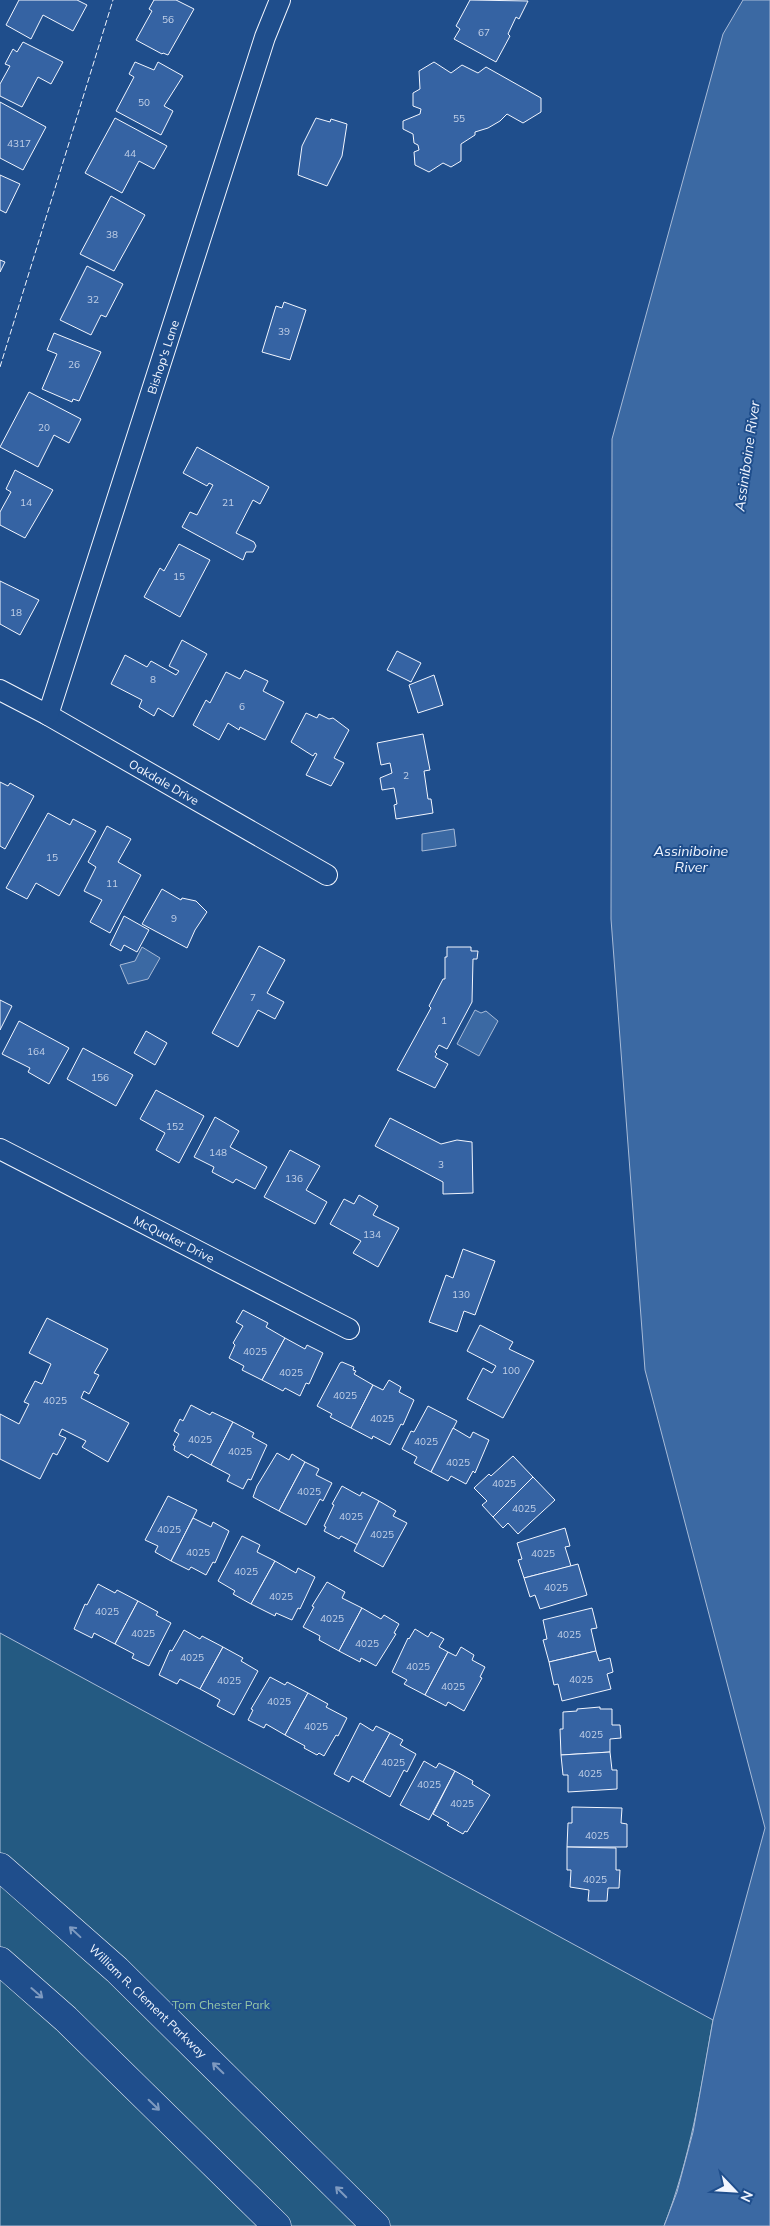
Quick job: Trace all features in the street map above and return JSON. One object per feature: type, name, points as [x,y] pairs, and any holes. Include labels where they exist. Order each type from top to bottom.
[{"type":"main road","name":"William R. Clement Parkway","points":[[0,1866],[117,1970],[376,2226]]},
{"type":"main road","points":[[0,1961],[66,2019],[277,2226]]},
{"type":"street","name":"Bishop's Lane","points":[[48,715],[262,46],[280,0]]},
{"type":"street","name":"Oakdale Drive","points":[[0,690],[48,715],[327,876]]},
{"type":"street","name":"McQuaker Drive","points":[[0,1149],[349,1329]]},
{"type":"green space","name":"Tom Chester Park","points":[[0,1633],[713,2020],[688,2150],[664,2226],[0,2226]]},
{"type":"water","name":"Assiniboine River","points":[[743,0],[770,0],[770,2226],[664,2226],[677,2192],[693,2132],[713,2020],[765,1828],[645,1370],[611,919],[612,439],[723,34]]},
{"type":"water","points":[[454,829],[456,846],[422,851],[422,834]]},
{"type":"water","points":[[142,947],[160,958],[148,979],[128,984],[120,965],[135,961]]},
{"type":"water","points":[[475,1010],[481,1013],[486,1011],[498,1021],[479,1056],[457,1044]]},
{"type":"building","points":[[19,0],[77,0],[87,5],[73,31],[43,15],[31,39],[6,25]]},
{"type":"building","points":[[154,0],[176,0],[194,9],[168,55],[162,54],[136,40],[152,11],[149,9]]},
{"type":"building","points":[[470,0],[528,1],[519,19],[516,17],[508,34],[510,36],[496,62],[454,39],[460,29],[456,26]]},
{"type":"building","points":[[23,42],[63,62],[51,84],[38,77],[22,107],[0,96],[0,84],[10,66],[5,64],[13,49],[17,52]]},
{"type":"building","points":[[135,62],[154,70],[158,62],[183,76],[164,106],[173,111],[161,135],[116,111],[134,77],[129,74]]},
{"type":"building","points":[[434,62],[451,73],[462,65],[478,73],[486,67],[541,98],[541,112],[523,123],[507,114],[488,128],[475,132],[475,135],[461,144],[461,161],[451,167],[443,163],[429,172],[415,165],[414,152],[419,150],[418,145],[414,143],[413,134],[403,129],[403,121],[420,114],[421,109],[413,106],[413,93],[420,89],[419,71]]},
{"type":"building","points":[[0,102],[46,127],[23,170],[0,158]]},
{"type":"building","points":[[115,118],[167,146],[154,169],[139,161],[122,193],[85,173]]},
{"type":"building","points":[[316,118],[330,122],[331,119],[347,124],[342,156],[327,186],[298,175],[302,146]]},
{"type":"building","points":[[0,175],[20,184],[6,213],[0,210]]},
{"type":"building","points":[[111,196],[145,215],[114,271],[80,254]]},
{"type":"building","points":[[0,260],[5,262],[0,272]]},
{"type":"building","points":[[87,266],[123,284],[106,317],[101,315],[91,335],[60,320]]},
{"type":"building","points":[[284,302],[306,310],[290,360],[262,352],[276,306],[282,308]]},
{"type":"building","points":[[54,333],[101,352],[79,401],[73,399],[72,402],[42,389],[57,354],[47,350]]},
{"type":"building","points":[[29,392],[81,419],[69,443],[54,435],[38,467],[0,447]]},
{"type":"building","points":[[197,447],[269,487],[260,504],[253,500],[236,533],[254,542],[256,546],[253,552],[246,552],[243,560],[182,527],[190,512],[197,515],[213,485],[209,483],[207,486],[183,473]]},
{"type":"building","points":[[15,470],[53,490],[25,538],[0,525],[0,512],[11,492],[6,489]]},
{"type":"building","points":[[179,544],[210,560],[180,617],[144,597],[160,568],[164,571]]},
{"type":"building","points":[[0,581],[39,600],[20,635],[0,624]]},
{"type":"building","points":[[182,640],[207,654],[173,717],[158,708],[154,716],[139,707],[142,700],[111,684],[125,655],[147,667],[151,661],[176,675],[179,671],[169,666]]},
{"type":"building","points":[[397,651],[421,663],[411,682],[387,670]]},
{"type":"building","points":[[245,670],[268,681],[263,691],[284,702],[265,740],[240,727],[239,730],[228,723],[219,740],[193,725],[206,700],[210,703],[226,672],[240,679]]},
{"type":"building","points":[[434,675],[443,705],[418,713],[409,685]]},
{"type":"building","points":[[306,713],[317,718],[319,714],[329,719],[333,718],[349,730],[334,758],[344,763],[331,786],[306,775],[317,754],[315,753],[313,756],[291,742]]},
{"type":"building","points":[[423,734],[430,770],[424,771],[428,799],[431,799],[433,813],[396,819],[394,805],[397,804],[394,788],[382,790],[380,778],[392,773],[390,763],[381,765],[377,743]]},
{"type":"building","points":[[0,782],[8,786],[10,783],[34,796],[5,849],[0,846]]},
{"type":"building","points":[[48,813],[70,825],[73,819],[96,831],[59,896],[36,883],[27,899],[6,888]]},
{"type":"building","points":[[107,826],[131,839],[118,862],[141,875],[110,933],[90,922],[102,900],[84,891],[96,867],[88,862]]},
{"type":"building","points":[[162,889],[181,900],[182,898],[196,901],[207,912],[195,930],[187,948],[142,924]]},
{"type":"building","points":[[124,916],[149,930],[137,952],[124,945],[121,951],[110,945]]},
{"type":"building","points":[[259,946],[285,960],[267,993],[284,1002],[275,1019],[258,1010],[238,1047],[212,1033]]},
{"type":"building","points":[[447,947],[471,947],[471,951],[478,951],[477,959],[473,959],[472,1002],[447,1049],[439,1045],[435,1052],[437,1054],[435,1057],[448,1064],[435,1088],[397,1070],[431,1008],[429,1006],[443,979],[445,979]]},
{"type":"building","points":[[0,1000],[12,1006],[0,1030]]},
{"type":"building","points":[[19,1021],[69,1048],[49,1084],[28,1072],[30,1068],[2,1054]]},
{"type":"building","points":[[146,1031],[167,1043],[155,1065],[134,1053]]},
{"type":"building","points":[[83,1048],[133,1075],[116,1106],[67,1079]]},
{"type":"building","points":[[156,1090],[204,1116],[179,1163],[156,1150],[165,1133],[140,1119]]},
{"type":"building","points":[[215,1117],[239,1131],[230,1147],[267,1167],[255,1189],[236,1179],[233,1183],[212,1172],[214,1167],[194,1157]]},
{"type":"building","points":[[390,1118],[441,1144],[457,1140],[472,1142],[473,1193],[443,1194],[443,1182],[375,1146]]},
{"type":"building","points":[[290,1150],[320,1166],[306,1190],[327,1202],[315,1224],[264,1197]]},
{"type":"building","points":[[359,1195],[378,1206],[373,1215],[399,1228],[378,1267],[353,1253],[361,1241],[330,1224],[344,1199],[354,1204]]},
{"type":"building","points":[[463,1249],[495,1261],[475,1315],[464,1311],[457,1332],[429,1322],[446,1275],[453,1278]]},
{"type":"building","points":[[243,1310],[268,1323],[266,1327],[285,1338],[262,1380],[242,1370],[244,1366],[229,1358],[235,1345],[233,1343],[243,1326],[236,1322]]},
{"type":"building","points":[[47,1318],[108,1349],[94,1373],[99,1375],[89,1394],[84,1391],[81,1398],[129,1423],[108,1462],[82,1447],[86,1441],[62,1429],[59,1435],[66,1438],[57,1455],[53,1453],[40,1479],[0,1459],[0,1414],[19,1424],[29,1404],[24,1402],[35,1381],[42,1384],[51,1364],[29,1353]]},
{"type":"building","points":[[480,1325],[513,1342],[509,1349],[534,1361],[503,1418],[467,1399],[483,1368],[492,1373],[496,1366],[467,1351]]},
{"type":"building","points":[[285,1338],[305,1349],[307,1345],[323,1353],[309,1384],[306,1383],[300,1396],[285,1388],[283,1391],[262,1380]]},
{"type":"building","points":[[342,1362],[354,1367],[353,1370],[356,1371],[354,1374],[373,1385],[351,1428],[330,1417],[332,1414],[317,1406]]},
{"type":"building","points":[[389,1380],[401,1387],[399,1392],[414,1400],[403,1425],[401,1424],[390,1445],[373,1436],[372,1439],[351,1428],[373,1385],[383,1390]]},
{"type":"building","points":[[191,1405],[210,1415],[212,1412],[233,1422],[211,1465],[191,1454],[188,1458],[174,1450],[175,1446],[173,1445],[179,1434],[174,1431],[180,1419],[183,1421]]},
{"type":"building","points":[[428,1406],[457,1421],[431,1472],[414,1463],[417,1457],[402,1449],[411,1431],[414,1432]]},
{"type":"building","points":[[233,1422],[254,1433],[252,1437],[267,1445],[251,1480],[248,1479],[243,1489],[227,1481],[230,1475],[211,1465]]},
{"type":"building","points":[[453,1428],[470,1438],[473,1432],[489,1440],[475,1473],[473,1471],[466,1484],[451,1476],[448,1481],[431,1472]]},
{"type":"building","points":[[277,1453],[289,1460],[292,1454],[305,1462],[279,1511],[253,1497],[257,1486]]},
{"type":"building","points":[[513,1456],[533,1477],[493,1517],[482,1505],[487,1501],[474,1488],[489,1474],[491,1476]]},
{"type":"building","points":[[305,1462],[319,1469],[316,1475],[332,1483],[323,1501],[320,1499],[306,1525],[279,1511]]},
{"type":"building","points":[[533,1477],[555,1500],[518,1534],[508,1523],[503,1528],[493,1517]]},
{"type":"building","points":[[342,1486],[360,1496],[362,1492],[379,1501],[358,1545],[341,1536],[339,1539],[324,1531],[326,1527],[324,1526],[334,1505],[332,1504]]},
{"type":"building","points":[[168,1496],[197,1510],[171,1561],[155,1552],[158,1546],[145,1540]]},
{"type":"building","points":[[379,1501],[396,1511],[393,1516],[407,1523],[383,1567],[354,1551]]},
{"type":"building","points":[[193,1518],[211,1527],[213,1522],[229,1531],[215,1563],[213,1562],[206,1575],[191,1567],[189,1570],[171,1561]]},
{"type":"building","points":[[565,1528],[570,1546],[565,1547],[571,1566],[524,1578],[518,1560],[522,1559],[517,1543]]},
{"type":"building","points":[[242,1536],[260,1545],[257,1552],[275,1561],[251,1604],[233,1594],[235,1591],[218,1581]]},
{"type":"building","points":[[275,1561],[296,1573],[298,1568],[315,1577],[300,1609],[298,1608],[292,1620],[276,1613],[275,1616],[251,1604]]},
{"type":"building","points":[[578,1564],[587,1595],[540,1609],[535,1595],[530,1597],[524,1578]]},
{"type":"building","points":[[327,1582],[345,1592],[342,1598],[362,1608],[339,1651],[319,1640],[320,1636],[303,1627],[314,1607],[312,1606]]},
{"type":"building","points":[[98,1584],[115,1593],[117,1590],[138,1601],[115,1644],[94,1633],[92,1638],[74,1629],[85,1604],[87,1605]]},
{"type":"building","points":[[138,1601],[158,1612],[156,1615],[171,1623],[149,1666],[132,1658],[134,1654],[115,1644]]},
{"type":"building","points":[[362,1608],[381,1619],[384,1615],[399,1624],[394,1633],[396,1634],[376,1666],[361,1658],[360,1662],[339,1651]]},
{"type":"building","points":[[592,1608],[597,1628],[591,1629],[596,1651],[549,1662],[543,1640],[547,1639],[543,1620]]},
{"type":"building","points":[[415,1629],[428,1637],[431,1632],[444,1639],[439,1647],[448,1652],[425,1695],[404,1684],[407,1680],[392,1672],[408,1638]]},
{"type":"building","points":[[184,1630],[200,1639],[202,1636],[223,1647],[200,1689],[180,1679],[177,1684],[159,1675],[170,1650],[172,1651]]},
{"type":"building","points":[[223,1647],[243,1658],[241,1661],[258,1671],[234,1715],[217,1706],[220,1700],[200,1689]]},
{"type":"building","points":[[461,1647],[474,1655],[472,1660],[485,1667],[480,1677],[482,1678],[464,1711],[448,1702],[446,1706],[425,1695],[448,1652],[456,1656]]},
{"type":"building","points":[[596,1651],[599,1661],[610,1658],[613,1672],[607,1674],[611,1689],[562,1701],[558,1684],[554,1685],[549,1662]]},
{"type":"building","points":[[270,1677],[285,1685],[287,1682],[308,1693],[285,1735],[266,1724],[264,1728],[248,1720],[253,1710],[251,1709]]},
{"type":"building","points":[[308,1693],[328,1704],[326,1707],[347,1718],[338,1736],[336,1735],[324,1756],[319,1753],[317,1755],[304,1748],[305,1746],[285,1735]]},
{"type":"building","points":[[600,1707],[600,1709],[612,1709],[612,1725],[620,1725],[621,1738],[610,1739],[610,1752],[561,1755],[560,1729],[563,1729],[563,1712]]},
{"type":"building","points":[[360,1723],[373,1731],[376,1726],[390,1733],[363,1782],[352,1776],[349,1782],[334,1774]]},
{"type":"building","points":[[390,1733],[403,1740],[400,1745],[416,1754],[407,1772],[404,1770],[390,1797],[363,1782]]},
{"type":"building","points":[[610,1752],[612,1770],[617,1770],[617,1789],[568,1792],[568,1775],[563,1775],[561,1755]]},
{"type":"building","points":[[424,1761],[436,1768],[439,1763],[455,1771],[429,1820],[400,1805]]},
{"type":"building","points":[[455,1771],[473,1781],[472,1784],[490,1795],[467,1832],[465,1831],[463,1834],[433,1814]]},
{"type":"building","points":[[572,1807],[622,1808],[621,1823],[627,1824],[627,1847],[567,1847],[568,1823],[572,1823]]},
{"type":"building","points":[[567,1847],[616,1848],[616,1870],[620,1870],[619,1888],[608,1888],[607,1901],[588,1901],[589,1890],[570,1887],[571,1870],[567,1870]]},
{"type":"fence","points":[[0,367],[113,0]]}]
